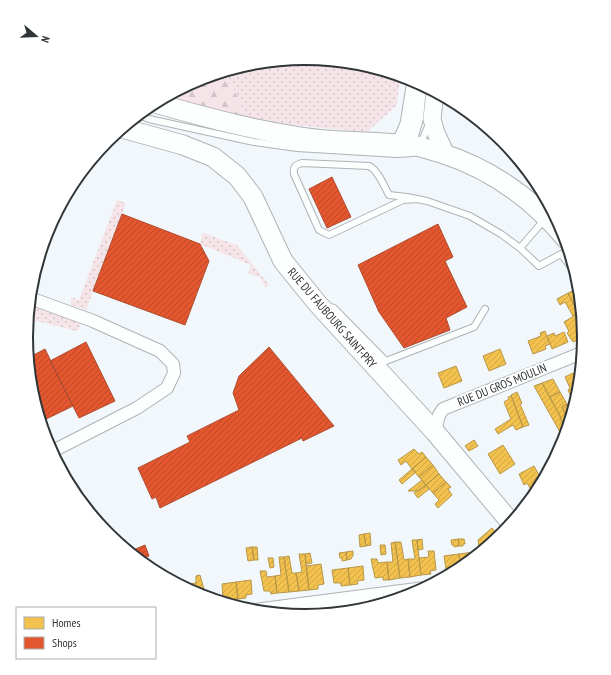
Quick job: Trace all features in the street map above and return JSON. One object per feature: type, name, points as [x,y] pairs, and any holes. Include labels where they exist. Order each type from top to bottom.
[{"type":"main road","points":[[163,105],[206,118],[258,130],[316,139],[410,148],[446,155],[474,166],[512,188],[547,217],[553,224]]},
{"type":"main road","name":"RUE DU FAUBOURG SAINT-PRY","points":[[130,130],[167,140],[213,157],[238,176],[253,197],[283,261],[317,304],[434,432],[508,519]]},
{"type":"main road","points":[[120,139],[133,141],[167,140]]},
{"type":"street","points":[[410,148],[409,124],[415,88]]},
{"type":"street","points":[[434,98],[432,119],[436,133],[446,155]]},
{"type":"street","points":[[35,300],[160,351],[173,364],[174,372],[167,388],[138,408],[57,449]]},
{"type":"street","name":"RUE DU GROS MOULIN","points":[[434,432],[439,415],[443,409],[577,355]]},
{"type":"street","points":[[291,609],[370,602]]},
{"type":"lane","points":[[410,148],[420,119],[422,91]]},
{"type":"lane","points":[[145,117],[254,142],[326,150],[410,148]]},
{"type":"lane","points":[[410,148],[432,119]]},
{"type":"lane","points":[[418,199],[403,200],[329,235],[319,230],[294,174],[294,169],[296,165],[302,163],[372,167],[389,195],[418,199],[439,204],[470,216],[501,234],[520,248],[539,266],[561,254],[568,263]]},
{"type":"lane","points":[[520,248],[547,217]]},
{"type":"lane","points":[[317,304],[334,308],[386,361],[474,327],[485,309]]},
{"type":"green space","points":[[306,65],[341,67],[359,70],[399,82],[397,105],[367,132],[284,124],[247,117],[227,76],[270,67]]},
{"type":"green space","points":[[227,76],[247,117],[213,110],[179,100],[178,97],[185,93]]},
{"type":"green space","points":[[117,200],[126,203],[86,310],[71,305],[71,297],[79,300]]},
{"type":"green space","points":[[203,233],[237,245],[269,285],[265,288],[261,278],[248,273],[251,265],[200,244]]},
{"type":"green space","points":[[35,306],[79,323],[80,326],[76,331],[37,321],[34,322]]},
{"type":"building: Homes","points":[[574,290],[576,310],[568,293]]},
{"type":"building: Homes","points":[[568,293],[576,310],[577,314],[573,316],[565,302],[560,305],[557,299]]},
{"type":"building: Homes","points":[[577,314],[578,330],[576,331],[578,340],[573,342],[567,333],[569,331],[564,322]]},
{"type":"building: Homes","points":[[545,331],[550,344],[545,346],[546,349],[533,354],[528,341],[541,336],[540,333]]},
{"type":"building: Homes","points":[[564,332],[568,342],[552,349],[547,336],[554,333],[555,336]]},
{"type":"building: Homes","points":[[500,349],[506,364],[489,371],[483,356]]},
{"type":"building: Homes","points":[[456,366],[462,381],[444,388],[438,373]]},
{"type":"building: Homes","points":[[573,373],[575,377],[571,398],[568,390],[570,388],[565,377]]},
{"type":"building: Homes","points":[[553,379],[560,392],[550,397],[542,383]]},
{"type":"building: Homes","points":[[542,383],[561,418],[564,426],[561,433],[534,386]]},
{"type":"building: Homes","points":[[517,392],[522,403],[520,404],[529,425],[523,427],[511,395]]},
{"type":"building: Homes","points":[[560,392],[567,404],[562,407],[567,416],[564,426],[561,418],[550,397]]},
{"type":"building: Homes","points":[[511,396],[523,427],[516,430],[513,425],[498,434],[495,429],[511,419],[504,402]]},
{"type":"building: Homes","points":[[567,404],[569,408],[567,416],[562,407]]},
{"type":"building: Homes","points":[[474,440],[478,446],[469,451],[465,446]]},
{"type":"building: Homes","points":[[503,445],[515,464],[500,474],[488,454]]},
{"type":"building: Homes","points":[[414,449],[419,454],[422,452],[426,457],[412,469],[406,461],[401,465],[398,460]]},
{"type":"building: Homes","points":[[426,457],[433,465],[419,477],[412,469]]},
{"type":"building: Homes","points":[[433,465],[439,474],[426,485],[419,477]]},
{"type":"building: Homes","points":[[534,466],[540,476],[534,486],[530,488],[527,483],[524,485],[519,474]]},
{"type":"building: Homes","points":[[412,469],[416,472],[402,484],[399,480]]},
{"type":"building: Homes","points":[[439,474],[446,482],[433,493],[426,485]]},
{"type":"building: Homes","points":[[422,480],[426,485],[418,491],[408,491]]},
{"type":"building: Homes","points":[[446,482],[451,487],[448,489],[452,495],[438,508],[435,504],[439,500],[433,493]]},
{"type":"building: Homes","points":[[426,485],[429,489],[418,498],[414,493]]},
{"type":"building: Homes","points":[[492,528],[496,532],[479,547],[478,540]]},
{"type":"building: Homes","points":[[370,533],[371,545],[366,546],[364,534]]},
{"type":"building: Homes","points":[[364,534],[366,546],[360,547],[359,535]]},
{"type":"building: Homes","points":[[422,539],[423,549],[418,550],[417,540]]},
{"type":"building: Homes","points":[[458,539],[459,546],[454,547],[451,540]]},
{"type":"building: Homes","points":[[458,539],[464,539],[465,544],[463,544],[463,546],[459,546]]},
{"type":"building: Homes","points":[[412,540],[417,540],[421,575],[410,577],[408,559],[415,559]]},
{"type":"building: Homes","points":[[395,542],[401,542],[404,560],[408,559],[410,577],[400,578]]},
{"type":"building: Homes","points":[[395,542],[400,578],[389,580],[387,562],[393,562],[391,543]]},
{"type":"building: Homes","points":[[380,545],[385,545],[386,554],[381,555]]},
{"type":"building: Homes","points":[[252,547],[254,560],[248,561],[246,548]]},
{"type":"building: Homes","points":[[252,547],[257,547],[258,560],[254,560]]},
{"type":"building: Homes","points":[[353,551],[353,556],[351,559],[347,560],[346,552]]},
{"type":"building: Homes","points":[[428,551],[434,551],[436,570],[430,571],[431,574],[421,575],[419,558],[429,557]]},
{"type":"building: Homes","points":[[346,552],[347,560],[342,561],[339,553]]},
{"type":"building: Homes","points":[[473,552],[460,562],[459,554]]},
{"type":"building: Homes","points":[[310,553],[312,563],[306,564],[305,554]]},
{"type":"building: Homes","points":[[299,554],[305,554],[309,590],[299,591],[296,573],[302,572]]},
{"type":"building: Homes","points":[[459,554],[460,562],[449,569],[446,569],[444,556]]},
{"type":"building: Homes","points":[[289,556],[292,573],[296,573],[299,591],[289,592],[284,557]]},
{"type":"building: Homes","points":[[279,557],[284,557],[289,592],[277,593],[275,576],[281,575]]},
{"type":"building: Homes","points":[[268,558],[273,558],[274,567],[270,568]]},
{"type":"building: Homes","points":[[371,559],[377,559],[378,563],[387,562],[389,580],[383,580],[383,577],[375,578]]},
{"type":"building: Homes","points":[[321,564],[324,584],[318,585],[318,589],[309,590],[306,566]]},
{"type":"building: Homes","points":[[363,566],[364,580],[357,581],[358,584],[350,585],[348,568]]},
{"type":"building: Homes","points":[[348,568],[350,585],[341,586],[341,583],[334,583],[332,570]]},
{"type":"building: Homes","points":[[260,571],[266,571],[267,577],[275,576],[277,593],[271,594],[270,591],[264,591]]},
{"type":"building: Homes","points":[[200,575],[204,590],[189,584],[196,583],[196,576]]},
{"type":"building: Homes","points":[[251,580],[252,594],[246,595],[246,598],[238,599],[236,582]]},
{"type":"building: Homes","points":[[236,582],[238,599],[231,600],[229,597],[223,597],[222,584]]},
{"type":"building: Shops","points":[[332,177],[351,217],[327,228],[309,189]]},
{"type":"building: Shops","points":[[122,214],[200,244],[209,261],[185,325],[93,291]]},
{"type":"building: Shops","points":[[438,224],[453,257],[445,261],[467,307],[446,318],[450,330],[404,348],[379,312],[358,265]]},
{"type":"building: Shops","points":[[86,342],[115,401],[79,418],[50,361]]},
{"type":"building: Shops","points":[[269,347],[334,426],[303,441],[302,438],[160,508],[156,497],[152,499],[138,468],[190,442],[187,436],[239,410],[233,393],[239,376]]},
{"type":"building: Shops","points":[[45,349],[73,406],[45,419],[38,391],[34,355]]},
{"type":"building: Shops","points":[[145,545],[149,556],[145,558],[135,549]]}]
